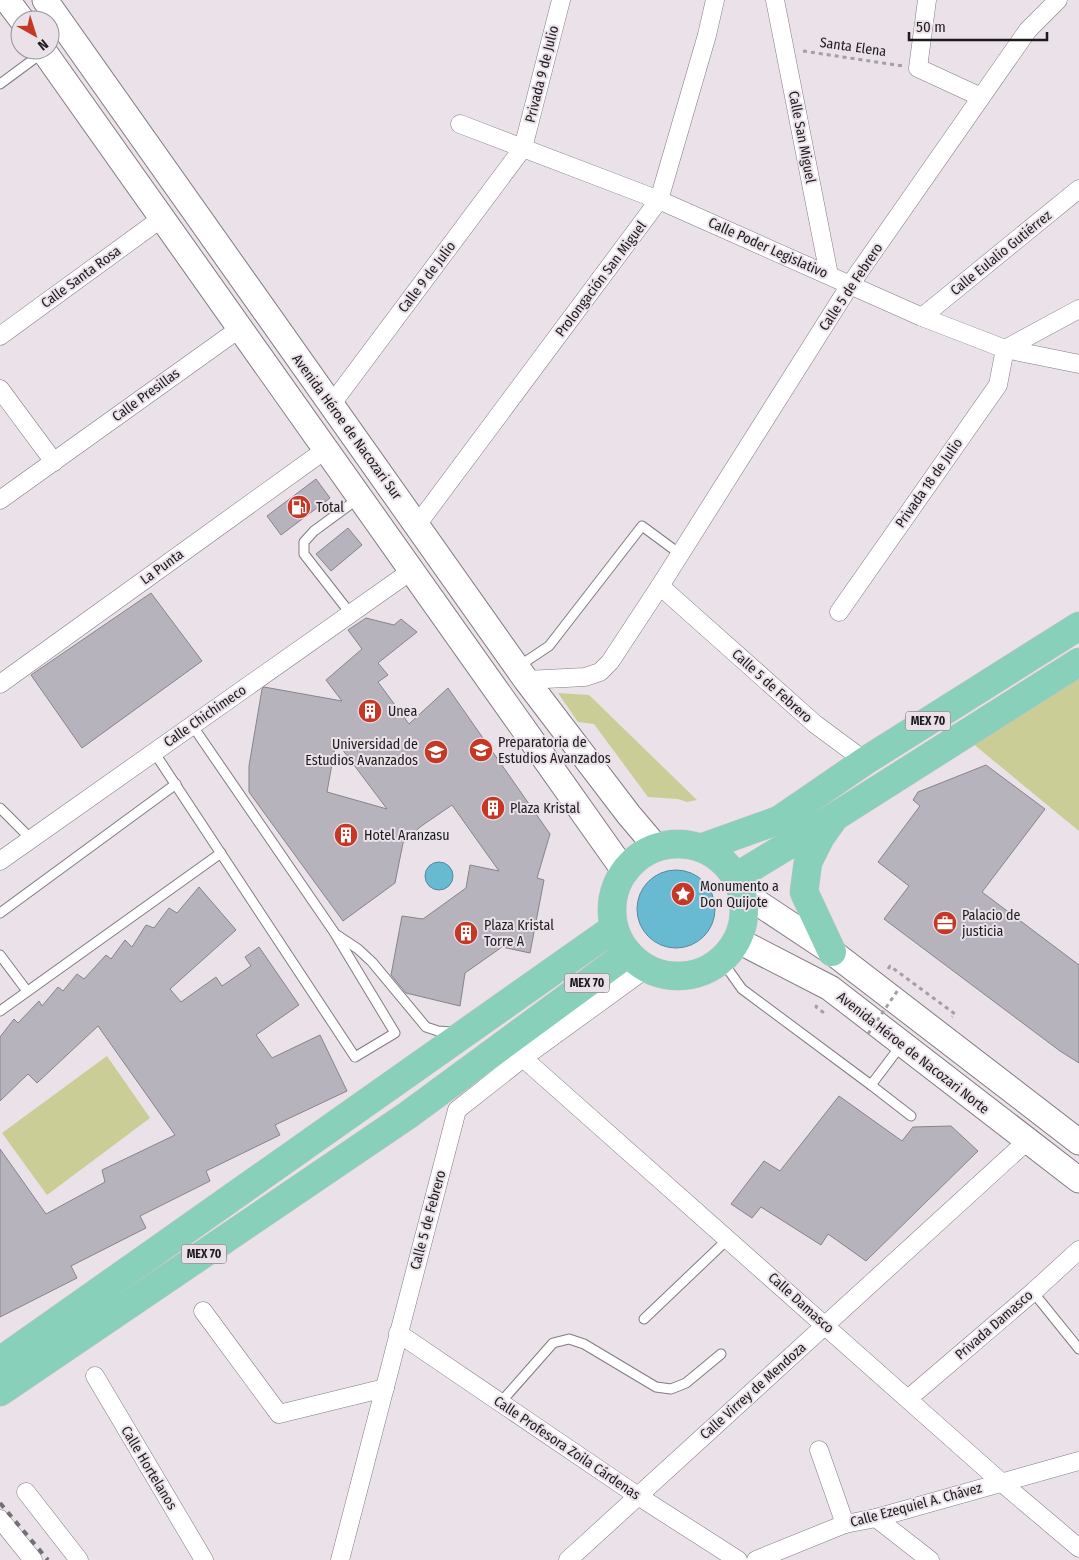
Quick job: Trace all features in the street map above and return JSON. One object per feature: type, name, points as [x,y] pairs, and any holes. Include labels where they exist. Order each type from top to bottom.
[{"type":"main road","name":"Avenida Héroe de Nacozari Sur","points":[[45,0],[521,673],[629,815],[658,848]]},
{"type":"main road","points":[[50,60],[625,872]]},
{"type":"main road","name":"MEX 70","points":[[701,848],[779,820],[865,761],[1079,626]]},
{"type":"main road","name":"MEX 70","points":[[0,1392],[638,960],[624,949],[614,928],[612,915],[614,895],[625,872],[637,858],[658,848],[678,844],[701,848],[719,858],[739,885],[836,816],[1079,662]]},
{"type":"main road","points":[[832,952],[804,892],[808,862],[820,838],[836,816]]},
{"type":"main road","points":[[638,960],[670,976],[699,973],[729,950],[745,914],[739,885]]},
{"type":"main road","points":[[739,885],[832,952],[1079,1142]]},
{"type":"main road","name":"MEX 70","points":[[0,1362],[614,928]]},
{"type":"main road","name":"Avenida Héroe de Nacozari Norte","points":[[729,950],[830,988],[1079,1180]]},
{"type":"street","name":"Privada 9 de Julio","points":[[523,148],[561,0]]},
{"type":"street","name":"Prolongación San Miguel","points":[[417,525],[659,200],[715,0]]},
{"type":"street","name":"Calle San Miguel","points":[[775,0],[829,275]]},
{"type":"street","points":[[927,0],[918,68],[981,97]]},
{"type":"street","name":"Calle 5 de Febrero","points":[[521,673],[585,677],[600,672],[610,662],[850,285],[1028,30],[1058,0]]},
{"type":"street","name":"Calle Poder Legislativo","points":[[460,124],[659,200],[922,317],[1005,349],[1079,364]]},
{"type":"street","name":"Calle 9 de Julio","points":[[331,406],[523,148]]},
{"type":"street","name":"Calle Eulalio Gutiérrez","points":[[922,317],[1079,189]]},
{"type":"street","name":"Calle Santa Rosa","points":[[0,336],[162,218]]},
{"type":"street","points":[[1005,349],[1079,309]]},
{"type":"street","name":"Calle Presillas","points":[[0,500],[239,329]]},
{"type":"street","name":"Privada 18 de Julio","points":[[839,612],[998,384],[1005,349]]},
{"type":"street","points":[[0,390],[54,462]]},
{"type":"street","name":"La Punta","points":[[0,684],[325,450]]},
{"type":"street","name":"Calle Chichimeco","points":[[0,861],[411,570]]},
{"type":"street","name":"Calle 5 de Febrero","points":[[660,586],[815,724],[865,761]]},
{"type":"street","name":"Calle 5 de Febrero","points":[[340,1560],[457,1110],[524,1058],[638,960]]},
{"type":"street","name":"Calle Damasco","points":[[524,1058],[729,1238],[1001,1482],[1079,1548]]},
{"type":"street","name":"Calle Virrey de Mendoza","points":[[568,1560],[1027,1141]]},
{"type":"street","name":"Privada Damasco","points":[[909,1398],[1079,1250]]},
{"type":"street","points":[[203,1311],[279,1414],[385,1388]]},
{"type":"street","name":"Calle Profesora Zoila Cárdenas","points":[[398,1333],[638,1496],[738,1560]]},
{"type":"street","name":"Calle Hortelanos","points":[[95,1376],[204,1560]]},
{"type":"street","points":[[819,1450],[845,1524]]},
{"type":"street","name":"Calle Ezequiel A. Chávez","points":[[756,1560],[845,1524],[876,1518],[1079,1461]]},
{"type":"street","points":[[26,1492],[79,1560]]},
{"type":"street","points":[[876,1518],[930,1560]]},
{"type":"street","points":[[0,1519],[33,1560]]},
{"type":"lane","points":[[0,84],[32,60]]},
{"type":"lane","points":[[350,613],[304,554],[304,542],[314,531],[359,498]]},
{"type":"lane","points":[[521,673],[549,646],[642,526],[680,554]]},
{"type":"lane","points":[[154,752],[355,1058],[395,1034],[334,932],[192,725]]},
{"type":"lane","points":[[0,913],[176,784]]},
{"type":"lane","points":[[0,808],[31,839]]},
{"type":"lane","points":[[0,1010],[221,854]]},
{"type":"lane","points":[[334,932],[358,949],[372,962],[426,1027],[438,1031],[466,1033]]},
{"type":"lane","points":[[729,950],[742,989],[911,1116]]},
{"type":"lane","points":[[0,955],[27,991]]},
{"type":"lane","points":[[871,1085],[902,1044]]},
{"type":"lane","points":[[644,1319],[729,1238]]},
{"type":"lane","points":[[1033,1292],[1079,1349]]},
{"type":"lane","points":[[501,1402],[553,1343],[569,1339],[584,1344],[656,1387],[671,1389],[686,1383],[721,1354]]},
{"type":"path","name":"Santa Elena","points":[[785,48],[918,68]]},
{"type":"path","points":[[868,1034],[900,987]]},
{"type":"green space","points":[[1079,677],[1079,831],[972,743]]},
{"type":"green space","points":[[558,693],[589,695],[697,800],[687,802],[678,799],[648,797],[594,724],[578,722]]},
{"type":"green space","points":[[107,1056],[150,1118],[47,1195],[2,1133]]},
{"type":"water","points":[[439,862],[449,866],[453,876],[449,886],[439,890],[429,886],[425,876],[429,866]]},
{"type":"water","points":[[676,870],[691,873],[703,882],[712,894],[715,909],[712,924],[703,936],[691,945],[676,948],[661,945],[649,936],[640,924],[637,909],[640,894],[649,882],[661,873]]},
{"type":"building","name":"Total","points":[[316,479],[330,498],[281,535],[267,516]]},
{"type":"building","name":"Total","points":[[348,528],[362,545],[331,571],[316,554]]},
{"type":"building","points":[[151,593],[202,661],[82,748],[31,675]]},
{"type":"building","points":[[366,618],[394,625],[401,619],[417,632],[378,663],[388,675],[378,682],[409,724],[448,688],[550,834],[537,878],[544,880],[530,953],[502,947],[465,973],[460,1006],[406,993],[391,975],[402,916],[423,919],[466,888],[470,865],[499,871],[452,805],[420,827],[403,843],[395,883],[343,921],[249,792],[249,766],[262,689],[264,687],[342,701],[326,680],[362,649],[348,630]],"holes":[[[336,741],[387,809],[327,792]]]},
{"type":"building","points":[[986,765],[1045,809],[982,892],[1079,965],[1079,1063],[1060,1051],[884,919],[909,886],[878,862],[920,806],[913,800],[918,792]]},
{"type":"building","points":[[199,887],[236,930],[170,989],[181,1002],[216,977],[222,986],[251,966],[245,957],[259,947],[299,1005],[256,1035],[272,1058],[320,1035],[347,1091],[275,1125],[280,1135],[206,1171],[210,1181],[140,1216],[146,1228],[71,1266],[77,1278],[0,1317],[0,1149],[46,1214],[105,1182],[102,1170],[175,1135],[98,1026],[37,1083],[28,1074],[0,1101],[0,1037],[14,1019],[18,1023],[39,1001],[42,1006],[58,987],[63,991],[77,974],[84,979],[106,955],[111,959],[125,940],[132,947],[146,925],[154,928],[169,908],[177,913]]},
{"type":"building","points":[[839,1096],[902,1141],[913,1127],[951,1126],[978,1151],[866,1261],[828,1234],[821,1245],[761,1207],[752,1218],[731,1204],[764,1161],[780,1171]]},
{"type":"railway","points":[[0,1503],[48,1560]]},
{"type":"place","name":"Total","points":[[299,507]]},
{"type":"place","name":"Unea","points":[[370,711]]},
{"type":"place","name":"Preparatoria de Estudios Avanzados","points":[[481,750]]},
{"type":"place","name":"Universidad de Estudios Avanzados","points":[[436,752]]},
{"type":"place","name":"Plaza Kristal","points":[[493,808]]},
{"type":"place","name":"Hotel Aranzasu","points":[[346,835]]},
{"type":"place","name":"Monumento a Don Quijote","points":[[683,894]]},
{"type":"place","name":"Palacio de justicia","points":[[945,923]]},
{"type":"place","name":"Plaza Kristal Torre A","points":[[466,933]]}]
